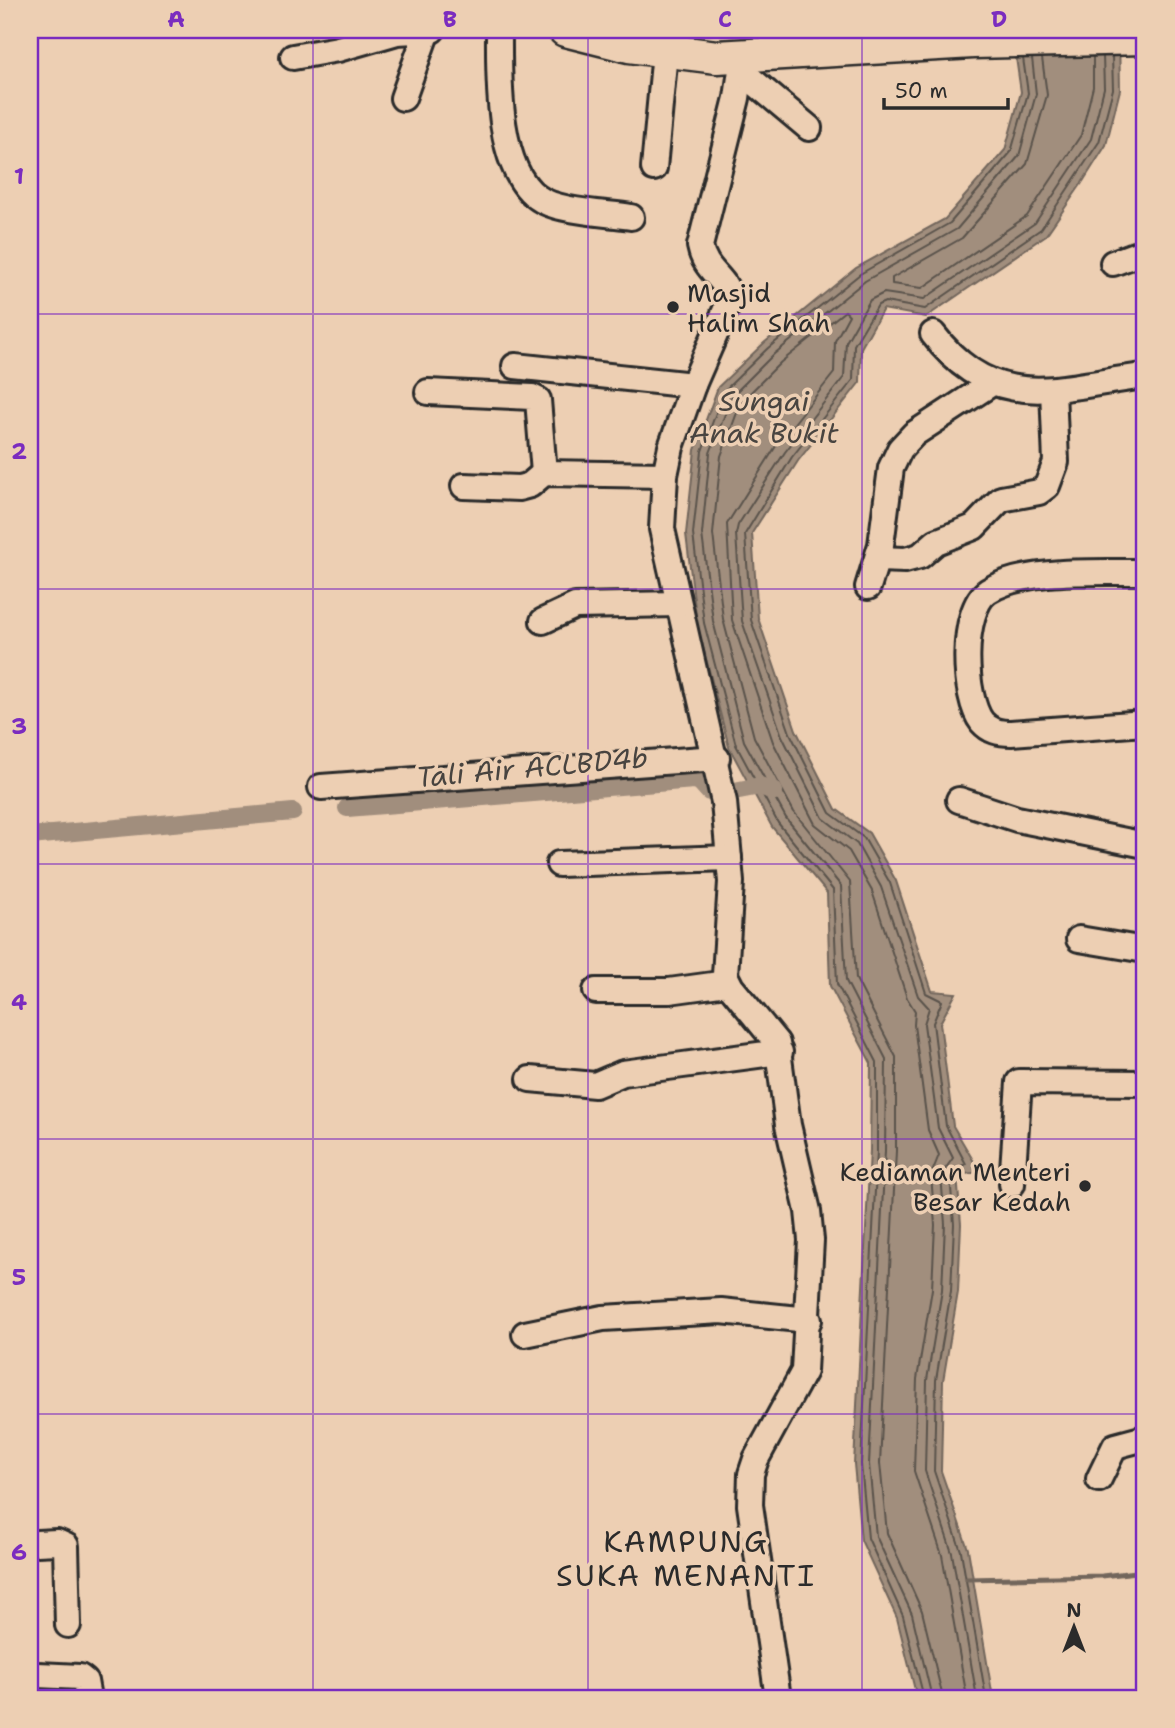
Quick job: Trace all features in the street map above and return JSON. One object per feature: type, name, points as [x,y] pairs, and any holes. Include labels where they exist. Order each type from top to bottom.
[{"type":"main road","points":[[565,30],[629,38],[665,52],[717,57],[742,64],[973,42],[1145,38]]},
{"type":"street","points":[[293,57],[338,49],[397,32],[430,30],[403,99]]},
{"type":"street","points":[[499,30],[499,90],[515,169],[527,188],[538,199],[563,206],[631,217]]},
{"type":"street","points":[[654,168],[665,52]]},
{"type":"street","points":[[742,64],[809,128]]},
{"type":"street","points":[[742,64],[700,246],[704,263],[726,285],[730,300],[693,385],[665,475],[662,529],[717,758],[731,882],[725,968],[727,983],[777,1043],[788,1125],[810,1224],[809,1320],[804,1371],[765,1437],[751,1474],[750,1505],[778,1698]]},
{"type":"street","points":[[1113,263],[1145,251]]},
{"type":"street","points":[[933,334],[944,349],[992,383],[1016,390],[1053,390],[1145,376]]},
{"type":"street","points":[[515,366],[693,385]]},
{"type":"street","points":[[868,587],[878,559],[891,468],[901,449],[914,434],[992,383]]},
{"type":"street","points":[[878,559],[914,558],[936,541],[974,527],[1001,499],[1039,492],[1047,486],[1056,462],[1053,390]]},
{"type":"street","points":[[428,392],[532,397],[538,400],[544,473]]},
{"type":"street","points":[[464,486],[519,488],[530,485],[544,473],[665,475]]},
{"type":"street","points":[[1145,572],[1053,575],[1000,585],[978,600],[968,629],[970,676],[976,712],[988,728],[997,733],[1145,723]]},
{"type":"street","points":[[543,621],[575,606],[678,604]]},
{"type":"street","points":[[321,787],[717,758]]},
{"type":"street","points":[[959,800],[1028,822],[1145,845]]},
{"type":"street","points":[[559,864],[729,858]]},
{"type":"street","points":[[1079,939],[1145,950]]},
{"type":"street","points":[[596,991],[669,991],[727,983]]},
{"type":"street","points":[[530,1079],[595,1085],[623,1073],[780,1052]]},
{"type":"street","points":[[1012,1184],[1019,1082],[1145,1083]]},
{"type":"street","points":[[525,1334],[603,1318],[721,1311],[809,1320]]},
{"type":"street","points":[[1099,1479],[1115,1446],[1145,1438]]},
{"type":"street","points":[[37,1543],[57,1542],[66,1546],[68,1625]]},
{"type":"street","points":[[38,1675],[80,1677],[85,1681],[88,1698]]},
{"type":"water","name":"Sungai Anak Bukit","points":[[1012,30],[1119,30],[1120,90],[1106,145],[1046,235],[926,317],[883,309],[861,348],[860,382],[798,461],[752,533],[758,618],[796,730],[836,809],[869,833],[896,881],[932,991],[956,993],[940,1023],[953,1126],[980,1172],[957,1175],[961,1224],[958,1292],[943,1381],[941,1471],[968,1549],[993,1698],[917,1698],[897,1618],[861,1540],[854,1464],[870,1150],[871,1063],[830,986],[827,893],[772,827],[729,747],[697,624],[686,534],[695,450],[718,387],[764,343],[856,268],[945,219],[1005,150],[1021,92]]},
{"type":"waterway","name":"Tali Air ACLBD4b","points":[[347,808],[694,780],[700,782],[709,792],[716,792]]},
{"type":"waterway","name":"Tali Air ACLBD4b","points":[[734,791],[760,786],[774,791]]},
{"type":"waterway","name":"Tali Air ACLBD4b","points":[[30,836],[293,812]]},
{"type":"waterway","points":[[967,1579],[1102,1576],[1145,1571]]},
{"type":"place","name":"Masjid Halim Shah","points":[[673,307]]},
{"type":"place","name":"Kediaman Menteri Besar Kedah","points":[[1085,1186]]},
{"type":"district","name":"KAMPUNG SUKA MENANTI","points":[[686,1558]]}]
